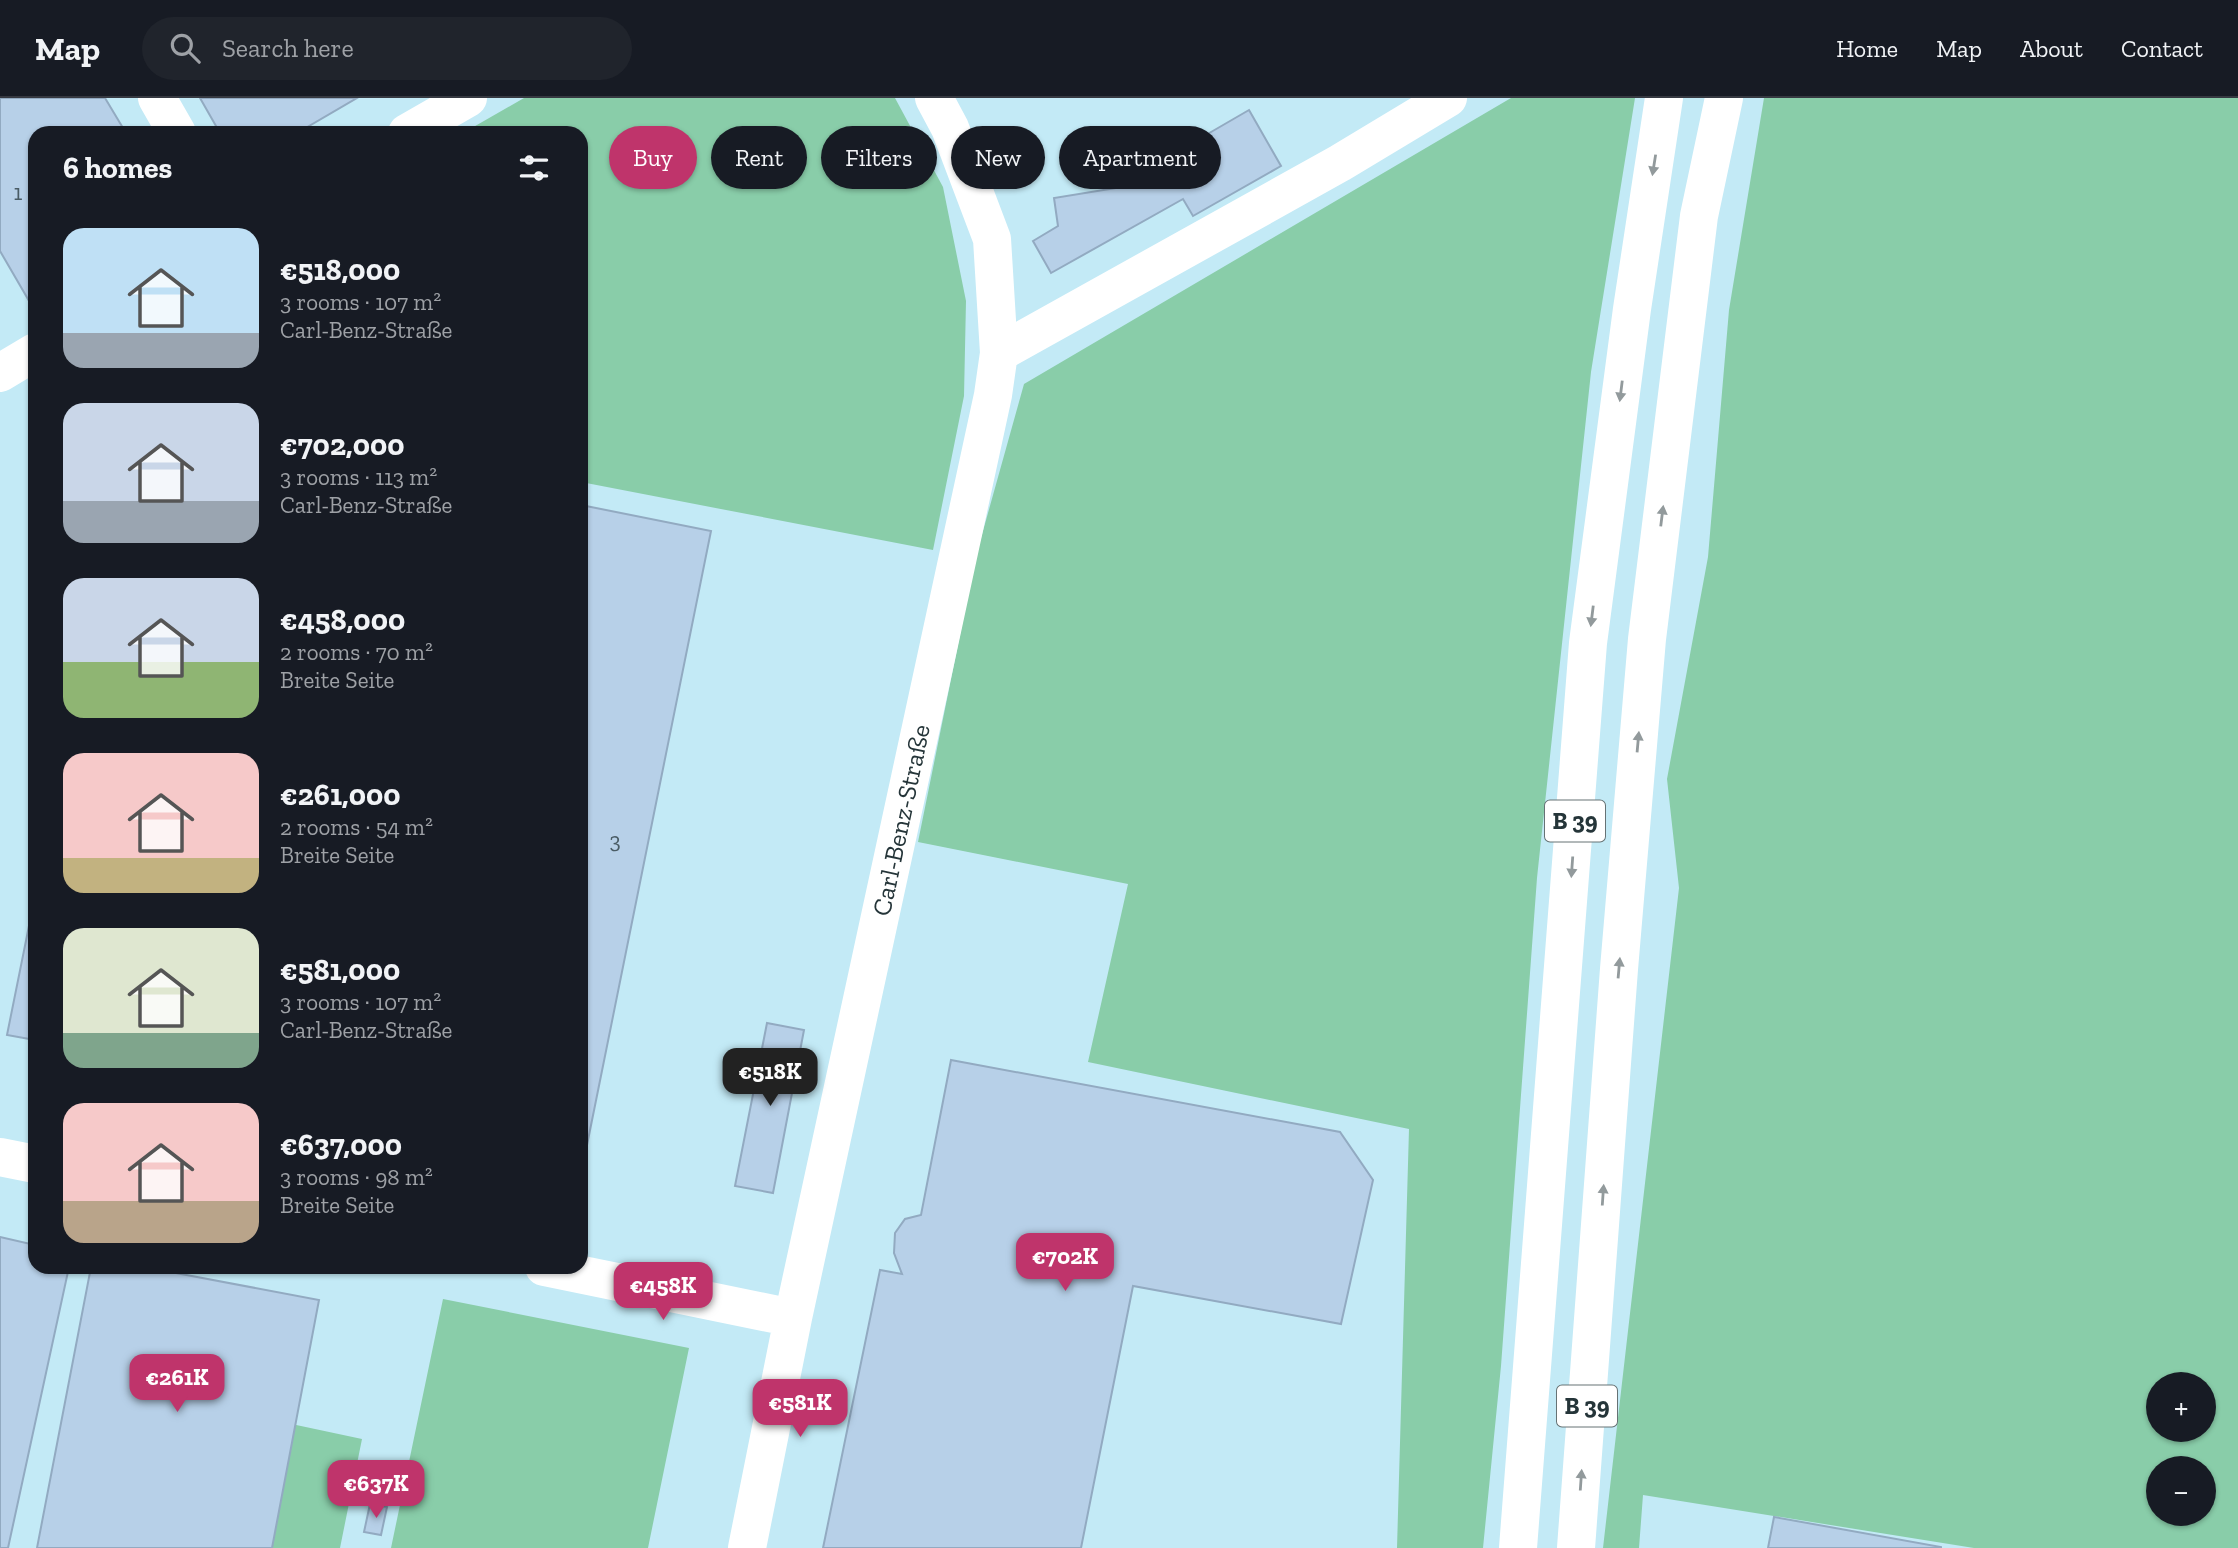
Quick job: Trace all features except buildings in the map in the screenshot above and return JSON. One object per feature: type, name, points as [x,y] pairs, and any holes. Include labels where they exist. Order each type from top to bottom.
[{"type":"main road","points":[[157,98],[173,126]]},
{"type":"main road","points":[[419,126],[468,98]]},
{"type":"main road","name":"Carl-Benz-Straße","points":[[747,1548],[793,1318],[993,394],[999,353],[992,239],[950,128],[933,98]]},
{"type":"main road","points":[[999,353],[1340,163],[1448,98]]},
{"type":"main road","name":"B 39","points":[[1518,1548],[1588,643],[1632,309],[1664,98]]},
{"type":"main road","name":"B 39","points":[[1576,1548],[1620,955],[1647,639],[1699,216],[1724,98]]},
{"type":"main road","points":[[0,373],[28,356]]},
{"type":"main road","points":[[0,1157],[28,1163]]},
{"type":"main road","points":[[578,1274],[793,1318]]},
{"type":"green space","points":[[524,98],[895,98],[910,126],[821,126],[821,189],[937,189],[937,176],[943,187],[966,301],[964,396],[933,550],[588,483],[588,126],[475,126]]},
{"type":"green space","points":[[1511,98],[1635,98],[1591,372],[1537,878],[1501,1366],[1483,1548],[1397,1548],[1409,1129],[1088,1062],[1128,884],[918,842],[976,556],[1024,384]]},
{"type":"green space","points":[[1764,98],[2238,98],[2238,1548],[1974,1548],[1643,1495],[1639,1548],[1603,1548],[1679,888],[1667,779],[1708,557],[1729,310]]},
{"type":"green space","points":[[443,1299],[689,1348],[648,1548],[391,1548]]},
{"type":"green space","points":[[99,1383],[362,1439],[340,1548],[67,1548]]}]
